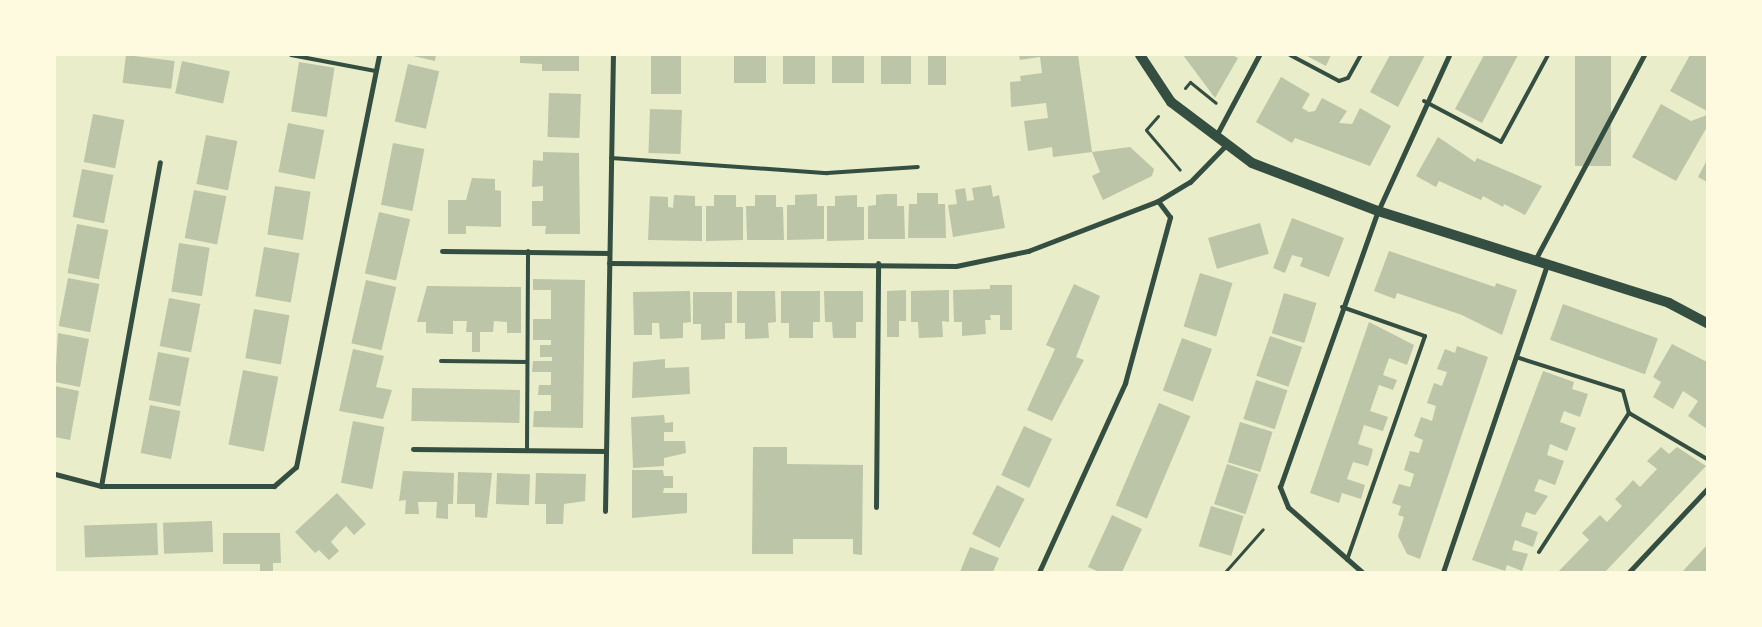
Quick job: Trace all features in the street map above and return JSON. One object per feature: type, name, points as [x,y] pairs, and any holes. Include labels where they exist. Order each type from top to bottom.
[{"type":"main road","points":[[1140,55],[1171,102],[1214,138],[1252,163],[1378,211],[1669,303],[1707,323]]},
{"type":"street","points":[[55,474],[101,486],[274,486],[296,467],[378,55]]},
{"type":"street","points":[[605,511],[612,55]]},
{"type":"street","points":[[1214,138],[1260,55]]},
{"type":"street","points":[[1362,572],[1346,561],[1288,507],[1280,487],[1342,307],[1378,211],[1424,101],[1449,55]]},
{"type":"street","points":[[1535,260],[1644,55]]},
{"type":"street","points":[[609,263],[878,263],[956,266],[1028,251],[1158,201],[1190,182],[1226,146]]},
{"type":"street","points":[[101,486],[160,162]]},
{"type":"street","points":[[1039,572],[1125,383],[1170,217],[1158,201]]},
{"type":"street","points":[[442,251],[609,253]]},
{"type":"street","points":[[876,507],[878,263]]},
{"type":"street","points":[[1443,572],[1547,263]]},
{"type":"street","points":[[413,449],[606,451]]},
{"type":"street","points":[[1629,572],[1707,489]]},
{"type":"lane","points":[[291,55],[376,71]]},
{"type":"lane","points":[[1290,55],[1339,80],[1348,78],[1361,55]]},
{"type":"lane","points":[[1424,101],[1501,142],[1548,55]]},
{"type":"lane","points":[[611,158],[826,173],[918,167]]},
{"type":"lane","points":[[527,450],[528,251]]},
{"type":"lane","points":[[1342,307],[1425,336],[1346,561]]},
{"type":"lane","points":[[1516,357],[1623,391],[1630,413],[1707,459]]},
{"type":"lane","points":[[441,360],[527,362]]},
{"type":"lane","points":[[1539,552],[1630,413]]},
{"type":"path","points":[[1225,572],[1263,529]]},
{"type":"building","points":[[126,55],[175,61],[171,89],[123,83]]},
{"type":"building","points":[[409,55],[436,55],[435,61]]},
{"type":"building","points":[[520,55],[579,55],[579,71],[542,71],[542,64],[520,63]]},
{"type":"building","points":[[651,55],[681,55],[681,94],[651,94]]},
{"type":"building","points":[[734,55],[766,55],[766,83],[734,83]]},
{"type":"building","points":[[783,55],[815,55],[815,84],[783,84]]},
{"type":"building","points":[[832,55],[864,55],[864,83],[832,83]]},
{"type":"building","points":[[881,55],[911,55],[911,84],[881,84]]},
{"type":"building","points":[[928,55],[946,55],[946,85],[928,85]]},
{"type":"building","points":[[1019,55],[1078,55],[1092,152],[1053,157],[1052,147],[1028,151],[1024,121],[1048,118],[1046,103],[1011,107],[1010,82],[1021,81],[1020,76],[1042,73],[1040,57],[1020,60]]},
{"type":"building","points":[[1183,55],[1232,55],[1238,58],[1215,98]]},
{"type":"building","points":[[1305,55],[1331,55],[1326,66]]},
{"type":"building","points":[[1390,55],[1425,55],[1398,107],[1370,92]]},
{"type":"building","points":[[1484,55],[1518,55],[1482,123],[1455,109]]},
{"type":"building","points":[[1575,55],[1611,55],[1611,166],[1575,166]]},
{"type":"building","points":[[1690,55],[1707,55],[1707,111],[1670,91]]},
{"type":"building","points":[[182,61],[230,71],[223,103],[175,93]]},
{"type":"building","points":[[299,62],[335,68],[327,117],[291,111]]},
{"type":"building","points":[[408,64],[439,71],[426,129],[395,121]]},
{"type":"building","points":[[1281,77],[1310,94],[1302,108],[1309,112],[1315,111],[1322,98],[1347,111],[1339,123],[1352,124],[1360,108],[1391,126],[1370,166],[1295,138],[1292,143],[1256,122]]},
{"type":"building","points":[[549,93],[581,94],[579,138],[547,137]]},
{"type":"building","points":[[1661,104],[1691,121],[1707,115],[1707,127],[1676,181],[1632,157]]},
{"type":"building","points":[[650,109],[682,110],[680,154],[648,153]]},
{"type":"building","points":[[93,114],[124,120],[115,168],[84,162]]},
{"type":"building","points":[[288,123],[324,130],[315,179],[278,172]]},
{"type":"building","points":[[206,135],[237,141],[228,190],[196,184]]},
{"type":"building","points":[[1438,137],[1475,162],[1477,158],[1542,186],[1525,215],[1504,204],[1503,207],[1483,196],[1481,200],[1439,181],[1436,187],[1416,176]]},
{"type":"building","points":[[393,143],[424,149],[412,211],[381,205]]},
{"type":"building","points":[[1130,147],[1154,169],[1152,176],[1103,200],[1092,176],[1100,172],[1092,152]]},
{"type":"building","points":[[543,152],[579,153],[580,234],[545,234],[546,226],[532,226],[532,201],[543,201],[543,186],[532,187],[533,160],[543,161]]},
{"type":"building","points":[[1707,160],[1707,182],[1698,177]]},
{"type":"building","points":[[82,169],[113,175],[104,223],[73,217]]},
{"type":"building","points":[[472,178],[495,179],[495,190],[501,191],[501,227],[466,226],[466,234],[448,234],[448,200],[466,200]]},
{"type":"building","points":[[991,185],[993,197],[999,195],[1005,228],[953,237],[948,205],[957,204],[955,190],[965,188],[967,201],[974,200],[972,188]]},
{"type":"building","points":[[275,186],[311,192],[303,240],[267,234]]},
{"type":"building","points":[[194,190],[226,196],[217,244],[185,238]]},
{"type":"building","points":[[917,193],[938,193],[938,204],[945,204],[946,238],[908,238],[909,204],[917,204]]},
{"type":"building","points":[[817,194],[817,206],[824,206],[824,239],[787,240],[787,205],[795,205],[795,195]]},
{"type":"building","points":[[897,194],[897,206],[904,206],[905,239],[868,239],[868,206],[876,205],[876,195]]},
{"type":"building","points":[[674,195],[695,196],[695,206],[702,206],[702,241],[648,240],[650,196],[668,197],[668,207],[673,208]]},
{"type":"building","points":[[714,195],[736,195],[736,207],[743,207],[743,240],[706,241],[706,206],[714,206]]},
{"type":"building","points":[[755,195],[776,195],[776,207],[783,207],[784,240],[747,240],[746,206],[755,206]]},
{"type":"building","points":[[857,195],[857,207],[864,207],[864,240],[827,241],[827,206],[835,206],[835,196]]},
{"type":"building","points":[[379,212],[410,219],[396,281],[365,273]]},
{"type":"building","points":[[1292,218],[1344,238],[1329,277],[1300,266],[1303,258],[1292,255],[1285,273],[1273,268]]},
{"type":"building","points":[[1260,223],[1269,254],[1217,269],[1208,238]]},
{"type":"building","points":[[77,224],[108,230],[99,279],[67,273]]},
{"type":"building","points":[[179,243],[210,248],[202,296],[171,291]]},
{"type":"building","points":[[264,247],[299,253],[291,302],[255,296]]},
{"type":"building","points":[[1389,251],[1495,287],[1496,283],[1517,290],[1502,335],[1462,315],[1397,293],[1395,299],[1374,291]]},
{"type":"building","points":[[1200,273],[1233,283],[1216,336],[1184,327]]},
{"type":"building","points":[[68,278],[99,284],[90,332],[59,326]]},
{"type":"building","points":[[533,279],[585,280],[583,428],[533,427],[534,411],[551,411],[551,395],[538,395],[539,385],[551,385],[551,372],[532,372],[533,361],[552,361],[552,357],[540,357],[540,345],[551,345],[551,340],[533,340],[533,319],[551,319],[551,290],[533,290]]},
{"type":"building","points":[[366,280],[396,287],[382,350],[351,343]]},
{"type":"building","points":[[1074,284],[1100,296],[1076,357],[1084,360],[1052,421],[1027,410],[1055,349],[1046,345]]},
{"type":"building","points":[[990,285],[1012,285],[1012,330],[1000,330],[1000,315],[990,315],[991,320],[985,320],[986,334],[962,336],[962,322],[954,322],[953,290],[990,289]]},
{"type":"building","points":[[427,286],[521,287],[521,333],[507,333],[507,322],[494,321],[493,332],[480,332],[480,352],[472,352],[472,332],[466,332],[467,321],[453,321],[453,334],[426,333],[426,322],[417,322]]},
{"type":"building","points":[[906,290],[906,321],[899,321],[899,337],[887,337],[887,291]]},
{"type":"building","points":[[949,290],[949,322],[942,321],[943,337],[919,338],[918,322],[911,322],[911,291]]},
{"type":"building","points":[[690,291],[691,322],[683,323],[683,338],[660,339],[659,323],[652,323],[652,335],[634,335],[633,292]]},
{"type":"building","points":[[737,291],[775,291],[776,322],[768,323],[769,338],[745,339],[745,323],[737,323]]},
{"type":"building","points":[[781,291],[820,291],[820,322],[813,322],[813,338],[789,338],[789,323],[781,323]]},
{"type":"building","points":[[824,291],[863,291],[863,322],[856,322],[856,338],[833,338],[832,322],[825,322]]},
{"type":"building","points":[[693,292],[732,292],[732,323],[725,323],[725,339],[701,340],[701,324],[693,324]]},
{"type":"building","points":[[1284,293],[1317,303],[1304,343],[1272,333]]},
{"type":"building","points":[[169,298],[200,304],[191,352],[160,346]]},
{"type":"building","points":[[1563,304],[1658,339],[1645,374],[1550,340]]},
{"type":"building","points":[[254,309],[289,315],[281,364],[245,358]]},
{"type":"building","points":[[1369,322],[1414,345],[1407,365],[1389,358],[1383,375],[1397,380],[1393,390],[1379,385],[1370,411],[1388,417],[1383,431],[1364,425],[1358,444],[1373,449],[1371,457],[1368,466],[1353,462],[1347,479],[1365,485],[1361,499],[1342,493],[1339,503],[1310,493]]},
{"type":"building","points":[[58,333],[89,339],[80,387],[55,382]]},
{"type":"building","points":[[1270,336],[1302,347],[1288,387],[1256,376]]},
{"type":"building","points":[[1182,338],[1212,349],[1193,402],[1163,391]]},
{"type":"building","points":[[1672,344],[1707,362],[1707,429],[1688,416],[1698,401],[1683,391],[1673,409],[1653,397],[1661,382],[1653,377]]},
{"type":"building","points":[[1457,346],[1488,357],[1420,559],[1407,554],[1398,536],[1404,517],[1398,515],[1401,506],[1392,503],[1399,484],[1410,487],[1414,474],[1404,470],[1410,451],[1419,453],[1423,440],[1414,436],[1421,417],[1432,421],[1436,406],[1427,403],[1434,383],[1442,386],[1447,372],[1437,369],[1445,349],[1455,353]]},
{"type":"building","points":[[353,349],[384,356],[376,387],[392,390],[383,419],[339,411]]},
{"type":"building","points":[[158,352],[189,358],[180,406],[149,400]]},
{"type":"building","points":[[665,359],[665,368],[689,367],[690,394],[632,398],[633,362]]},
{"type":"building","points":[[243,370],[278,377],[264,451],[228,445]]},
{"type":"building","points":[[1543,371],[1574,382],[1572,389],[1588,394],[1580,417],[1564,411],[1560,422],[1576,428],[1567,451],[1550,444],[1547,455],[1564,461],[1555,485],[1539,479],[1534,491],[1548,496],[1535,515],[1526,512],[1521,526],[1538,532],[1533,547],[1515,540],[1512,550],[1528,554],[1522,571],[1507,565],[1505,571],[1472,560]]},
{"type":"building","points":[[1256,380],[1287,390],[1275,429],[1243,419]]},
{"type":"building","points":[[55,386],[79,391],[70,440],[55,437]]},
{"type":"building","points":[[412,388],[520,390],[519,423],[411,421]]},
{"type":"building","points":[[1159,403],[1190,416],[1147,518],[1116,505]]},
{"type":"building","points":[[150,405],[180,411],[171,459],[141,453]]},
{"type":"building","points":[[664,415],[665,423],[673,422],[673,432],[664,432],[664,441],[685,441],[686,453],[664,458],[664,466],[633,468],[631,417]]},
{"type":"building","points":[[353,421],[384,427],[372,489],[341,483]]},
{"type":"building","points":[[1240,422],[1273,432],[1260,472],[1228,462]]},
{"type":"building","points":[[1024,426],[1052,439],[1029,488],[1001,475]]},
{"type":"building","points":[[753,447],[787,447],[787,464],[863,465],[862,555],[853,554],[853,539],[793,539],[793,554],[752,554]]},
{"type":"building","points":[[1661,447],[1669,454],[1677,447],[1706,466],[1605,572],[1558,572],[1589,540],[1582,533],[1600,515],[1607,522],[1622,506],[1615,499],[1633,480],[1640,487],[1657,469],[1647,461]]},
{"type":"building","points":[[1227,464],[1258,474],[1245,514],[1214,504]]},
{"type":"building","points":[[632,470],[663,470],[664,476],[673,476],[673,488],[664,488],[663,493],[687,493],[687,513],[632,518]]},
{"type":"building","points":[[403,471],[454,473],[453,504],[448,504],[448,519],[436,518],[437,502],[418,502],[419,514],[405,514],[406,500],[399,501]]},
{"type":"building","points":[[458,472],[492,473],[487,518],[475,517],[475,504],[457,504]]},
{"type":"building","points":[[497,473],[530,474],[529,505],[496,504]]},
{"type":"building","points":[[536,473],[586,474],[585,501],[564,504],[563,524],[546,524],[546,504],[535,504]]},
{"type":"building","points":[[997,485],[1025,499],[1000,548],[972,534]]},
{"type":"building","points":[[337,493],[366,524],[354,535],[346,526],[331,542],[339,551],[329,560],[319,550],[315,553],[295,532]]},
{"type":"building","points":[[1211,506],[1244,516],[1231,556],[1199,546]]},
{"type":"building","points":[[1112,515],[1142,529],[1122,572],[1099,572],[1088,567]]},
{"type":"building","points":[[212,521],[213,552],[164,554],[163,523]]},
{"type":"building","points":[[157,523],[158,555],[85,558],[84,526]]},
{"type":"building","points":[[223,533],[280,533],[281,563],[273,563],[273,572],[260,572],[260,564],[223,564]]},
{"type":"building","points":[[1707,545],[1707,572],[1682,572],[1695,558]]},
{"type":"building","points":[[970,547],[999,558],[993,572],[960,572]]}]
